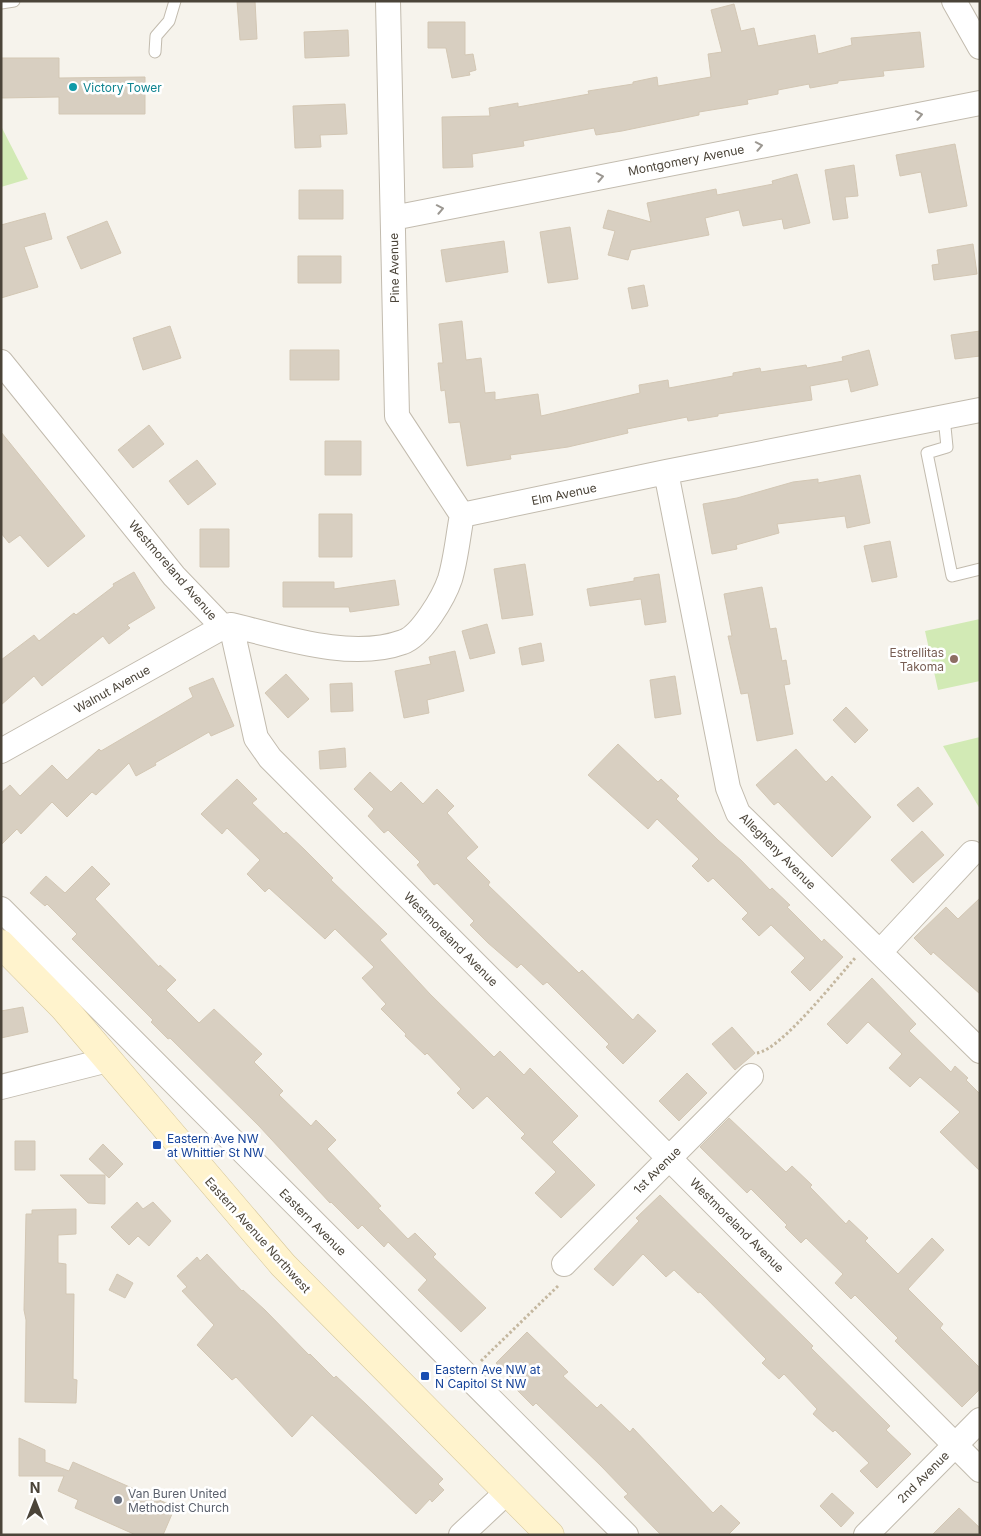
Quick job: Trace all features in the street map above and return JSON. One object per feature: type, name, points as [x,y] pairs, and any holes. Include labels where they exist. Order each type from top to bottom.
[{"type":"street","name":"Pine Avenue","points":[[388,1],[397,416],[462,515]]},
{"type":"street","points":[[954,1],[980,47]]},
{"type":"street","name":"Montgomery Avenue","points":[[393,218],[980,103]]},
{"type":"street","name":"Westmoreland Avenue","points":[[1,362],[174,576],[227,626],[256,738],[270,758],[980,1470]]},
{"type":"street","name":"Elm Avenue","points":[[462,515],[666,472],[980,410]]},
{"type":"street","name":"Allegheny Avenue","points":[[666,472],[728,788],[738,813],[980,1051]]},
{"type":"street","points":[[227,626],[326,647],[373,648],[405,642],[427,622],[449,580],[462,515]]},
{"type":"street","name":"Walnut Avenue","points":[[1,751],[227,626]]},
{"type":"street","points":[[875,947],[972,853]]},
{"type":"street","name":"Eastern Avenue","points":[[1,909],[626,1535]]},
{"type":"street","name":"Eastern Avenue Northwest","points":[[1,944],[64,1008],[283,1265],[550,1535]]},
{"type":"street","points":[[1,1087],[108,1060]]},
{"type":"street","name":"1st Avenue","points":[[564,1264],[751,1076]]},
{"type":"street","name":"2nd Avenue","points":[[866,1535],[980,1420]]},
{"type":"street","points":[[461,1535],[507,1492]]},
{"type":"lane","points":[[1,3],[14,1]]},
{"type":"lane","points":[[155,52],[156,36],[169,22],[175,1]]},
{"type":"lane","points":[[944,417],[947,447],[927,453],[952,576],[980,569]]},
{"type":"path","points":[[757,1053],[766,1052],[789,1032],[875,947]]},
{"type":"path","points":[[466,1375],[572,1272],[564,1264]]},
{"type":"green space","points":[[1,126],[28,179],[1,187]]},
{"type":"green space","points":[[980,619],[980,681],[938,690],[925,631]]},
{"type":"green space","points":[[980,737],[980,809],[943,746]]},
{"type":"building","points":[[237,1],[255,1],[257,39],[240,40]]},
{"type":"building","points":[[734,4],[741,31],[754,28],[758,46],[815,35],[818,54],[852,45],[851,38],[920,32],[924,67],[883,71],[884,76],[838,81],[838,83],[810,88],[809,84],[778,90],[778,94],[747,100],[748,104],[699,112],[699,115],[622,131],[596,135],[594,128],[523,141],[524,146],[472,154],[473,167],[443,168],[442,117],[490,116],[489,108],[518,103],[518,107],[589,94],[588,91],[633,84],[633,82],[657,77],[658,86],[711,77],[708,54],[722,52],[711,10]]},
{"type":"building","points":[[428,22],[465,22],[465,55],[473,54],[476,70],[469,72],[470,75],[452,78],[446,48],[428,48]]},
{"type":"building","points":[[348,30],[349,56],[305,58],[304,32]]},
{"type":"building","name":"Victory Tower","points":[[1,58],[59,58],[59,78],[145,77],[145,114],[59,114],[59,97],[1,98]]},
{"type":"building","points":[[345,104],[347,134],[320,135],[321,147],[295,148],[293,106]]},
{"type":"building","points":[[955,144],[967,206],[929,213],[921,172],[900,176],[896,155]]},
{"type":"building","points":[[854,165],[858,196],[845,197],[848,218],[833,220],[825,170]]},
{"type":"building","points":[[797,174],[810,223],[784,229],[782,219],[743,226],[739,210],[705,218],[709,235],[631,250],[628,260],[608,255],[615,231],[603,228],[608,210],[651,222],[647,203],[716,189],[717,195],[773,184],[772,181]]},
{"type":"building","points":[[299,190],[343,190],[343,219],[299,219]]},
{"type":"building","points":[[45,213],[52,239],[24,247],[38,287],[1,298],[1,225]]},
{"type":"building","points":[[107,221],[121,253],[81,269],[67,237]]},
{"type":"building","points":[[570,227],[578,279],[548,283],[540,232]]},
{"type":"building","points":[[504,241],[508,272],[446,282],[441,250]]},
{"type":"building","points":[[973,244],[977,274],[934,280],[932,265],[939,264],[937,250]]},
{"type":"building","points":[[298,256],[341,256],[341,283],[298,283]]},
{"type":"building","points":[[644,285],[648,306],[632,309],[628,288]]},
{"type":"building","points":[[462,321],[466,360],[481,358],[485,393],[495,392],[495,400],[538,394],[541,416],[640,393],[639,385],[668,380],[669,388],[733,376],[733,373],[760,368],[761,372],[806,365],[807,368],[843,361],[842,357],[869,350],[878,385],[851,392],[848,379],[810,386],[812,400],[718,414],[718,416],[688,421],[687,417],[627,429],[628,433],[568,447],[510,455],[511,459],[467,466],[460,422],[449,423],[445,390],[441,391],[438,363],[443,363],[439,324]]},
{"type":"building","points":[[170,326],[181,358],[143,370],[133,338]]},
{"type":"building","points":[[980,331],[980,356],[955,359],[951,335]]},
{"type":"building","points":[[290,350],[339,350],[339,380],[290,380]]},
{"type":"building","points":[[149,425],[164,444],[133,468],[118,450]]},
{"type":"building","points":[[1,432],[85,536],[48,567],[20,535],[9,543],[1,533]]},
{"type":"building","points":[[325,441],[361,441],[361,475],[325,475]]},
{"type":"building","points":[[197,460],[216,484],[188,505],[169,481]]},
{"type":"building","points":[[860,475],[870,523],[847,528],[845,516],[777,524],[779,533],[736,545],[737,549],[712,554],[703,504],[737,498],[793,482],[818,479],[818,483]]},
{"type":"building","points":[[319,514],[352,514],[352,557],[319,557]]},
{"type":"building","points":[[200,529],[229,529],[229,567],[200,567]]},
{"type":"building","points":[[890,541],[897,577],[872,582],[864,546]]},
{"type":"building","points":[[525,564],[533,615],[502,619],[494,569]]},
{"type":"building","points":[[134,572],[155,608],[127,625],[130,628],[109,644],[103,636],[42,686],[34,676],[1,705],[1,660],[34,635],[39,641],[74,613],[76,615],[114,586],[113,584]]},
{"type":"building","points":[[659,574],[666,622],[645,625],[641,599],[590,606],[587,589],[634,581],[634,578]]},
{"type":"building","points":[[395,580],[399,605],[350,612],[349,607],[283,607],[283,582],[334,582],[334,589]]},
{"type":"building","points":[[762,587],[770,629],[776,628],[782,661],[786,660],[790,684],[784,685],[793,734],[757,741],[748,693],[741,694],[728,636],[732,636],[724,594]]},
{"type":"building","points":[[487,624],[495,653],[470,659],[462,631]]},
{"type":"building","points":[[541,643],[544,661],[522,665],[519,648]]},
{"type":"building","points":[[455,651],[464,691],[427,700],[429,713],[404,718],[395,671],[431,664],[429,657]]},
{"type":"building","points":[[286,674],[309,699],[288,718],[265,693]]},
{"type":"building","points":[[675,676],[681,714],[655,718],[650,680]]},
{"type":"building","points":[[213,678],[234,726],[211,736],[209,732],[136,776],[129,763],[96,795],[92,792],[67,817],[52,802],[21,834],[17,829],[1,845],[1,793],[10,785],[20,796],[52,765],[67,780],[99,749],[101,751],[193,697],[189,688]]},
{"type":"building","points":[[352,683],[353,711],[331,712],[330,684]]},
{"type":"building","points":[[846,707],[868,730],[855,743],[833,720]]},
{"type":"building","points":[[618,744],[658,782],[661,779],[679,796],[676,799],[770,890],[772,888],[790,905],[787,907],[822,942],[824,939],[843,957],[810,991],[791,972],[805,958],[771,925],[759,936],[742,919],[748,913],[713,878],[708,882],[692,866],[699,859],[657,819],[648,829],[588,775]]},
{"type":"building","points":[[345,748],[346,767],[320,769],[319,751]]},
{"type":"building","points":[[796,749],[826,782],[832,776],[871,817],[832,857],[778,802],[774,805],[756,785]]},
{"type":"building","points":[[370,772],[391,792],[401,782],[423,804],[437,789],[454,806],[447,813],[478,847],[466,858],[490,882],[488,885],[579,973],[582,970],[633,1020],[638,1014],[656,1031],[623,1064],[606,1047],[609,1044],[547,982],[543,985],[521,964],[517,968],[488,943],[470,925],[474,921],[437,883],[434,885],[417,865],[420,862],[388,830],[384,833],[368,816],[374,809],[354,789]]},
{"type":"building","points":[[237,779],[257,799],[252,803],[284,834],[286,832],[305,850],[333,878],[331,880],[387,934],[380,940],[430,994],[494,1057],[500,1051],[524,1075],[530,1068],[578,1116],[552,1142],[595,1185],[561,1218],[535,1193],[556,1172],[521,1138],[525,1134],[487,1096],[473,1109],[457,1093],[461,1089],[427,1053],[425,1055],[405,1036],[406,1034],[381,1009],[386,1004],[362,978],[374,967],[335,929],[325,939],[269,888],[265,892],[247,874],[260,860],[227,828],[222,834],[201,814]]},
{"type":"building","points":[[918,787],[933,804],[913,822],[897,805]]},
{"type":"building","points":[[922,831],[944,855],[913,883],[891,860]]},
{"type":"building","points":[[92,866],[110,884],[95,899],[159,967],[160,965],[176,980],[166,990],[199,1023],[214,1009],[262,1054],[254,1062],[283,1091],[279,1095],[311,1126],[316,1120],[336,1140],[327,1149],[381,1206],[378,1208],[408,1239],[415,1233],[436,1254],[433,1257],[486,1308],[461,1332],[418,1290],[427,1280],[388,1242],[384,1247],[362,1225],[358,1229],[330,1203],[259,1126],[170,1038],[168,1039],[151,1022],[153,1020],[72,939],[77,934],[47,904],[45,906],[30,893],[46,876],[65,893]]},
{"type":"building","points":[[980,898],[980,994],[933,952],[931,955],[914,938],[946,907],[958,919]]},
{"type":"building","points":[[872,978],[916,1024],[909,1031],[951,1072],[955,1066],[968,1078],[966,1080],[980,1094],[980,1171],[940,1132],[960,1112],[920,1077],[910,1087],[889,1068],[902,1054],[868,1022],[847,1044],[827,1024]]},
{"type":"building","points":[[23,1007],[28,1032],[1,1038],[1,1011]]},
{"type":"building","points":[[732,1027],[755,1053],[735,1070],[712,1044]]},
{"type":"building","points":[[687,1073],[707,1093],[679,1121],[659,1101]]},
{"type":"building","points":[[729,1118],[786,1172],[792,1166],[812,1185],[810,1187],[846,1224],[849,1220],[868,1238],[865,1241],[898,1274],[932,1238],[944,1250],[908,1289],[943,1324],[940,1328],[980,1368],[980,1389],[962,1407],[895,1341],[898,1338],[855,1295],[851,1299],[835,1283],[843,1274],[806,1238],[801,1243],[785,1227],[787,1225],[751,1189],[747,1193],[700,1147]]},
{"type":"building","points":[[15,1141],[35,1141],[35,1170],[15,1170]]},
{"type":"building","points":[[103,1144],[123,1164],[109,1178],[89,1159]]},
{"type":"building","points":[[60,1175],[105,1175],[105,1204],[88,1203]]},
{"type":"building","points":[[660,1195],[813,1346],[811,1348],[890,1426],[886,1430],[911,1454],[877,1488],[860,1471],[869,1463],[835,1430],[833,1432],[813,1414],[817,1409],[784,1374],[779,1379],[762,1363],[766,1359],[700,1292],[698,1293],[674,1270],[666,1277],[643,1254],[613,1286],[594,1269],[639,1221],[636,1218]]},
{"type":"building","points":[[137,1202],[143,1209],[153,1202],[171,1221],[149,1246],[138,1236],[129,1245],[111,1227]]},
{"type":"building","points":[[76,1209],[76,1234],[58,1235],[58,1263],[66,1264],[66,1294],[74,1294],[73,1379],[77,1380],[76,1403],[25,1402],[26,1214],[32,1214],[32,1210]]},
{"type":"building","points":[[207,1254],[242,1291],[265,1310],[309,1355],[334,1378],[336,1376],[443,1479],[438,1484],[444,1490],[432,1502],[430,1499],[416,1514],[312,1415],[292,1437],[236,1377],[232,1380],[197,1345],[214,1325],[182,1291],[187,1287],[177,1276],[197,1257],[200,1261]]},
{"type":"building","points":[[117,1274],[133,1283],[125,1298],[109,1290]]},
{"type":"building","points":[[527,1332],[568,1372],[563,1376],[597,1408],[601,1404],[630,1432],[633,1428],[713,1513],[721,1505],[740,1523],[728,1535],[661,1535],[624,1497],[628,1494],[536,1403],[533,1406],[514,1387],[517,1384],[496,1363]]},
{"type":"building","name":"Van Buren United Methodist Church","points":[[19,1438],[45,1450],[45,1462],[69,1471],[73,1462],[175,1507],[163,1535],[136,1535],[75,1508],[78,1500],[58,1491],[64,1476],[19,1476]]},
{"type":"building","points":[[832,1493],[854,1513],[841,1527],[820,1506]]},
{"type":"building","points":[[959,1508],[980,1528],[980,1535],[932,1535]]},
{"type":"place","name":"Victory Tower","points":[[73,87]]},
{"type":"place","name":"Estrellitas Takoma","points":[[954,659]]},
{"type":"place","name":"Eastern Ave NW at Whittier St NW","points":[[157,1145]]},
{"type":"place","name":"Eastern Ave NW at N Capitol St NW","points":[[425,1376]]},
{"type":"place","name":"Van Buren United Methodist Church","points":[[118,1500]]}]
